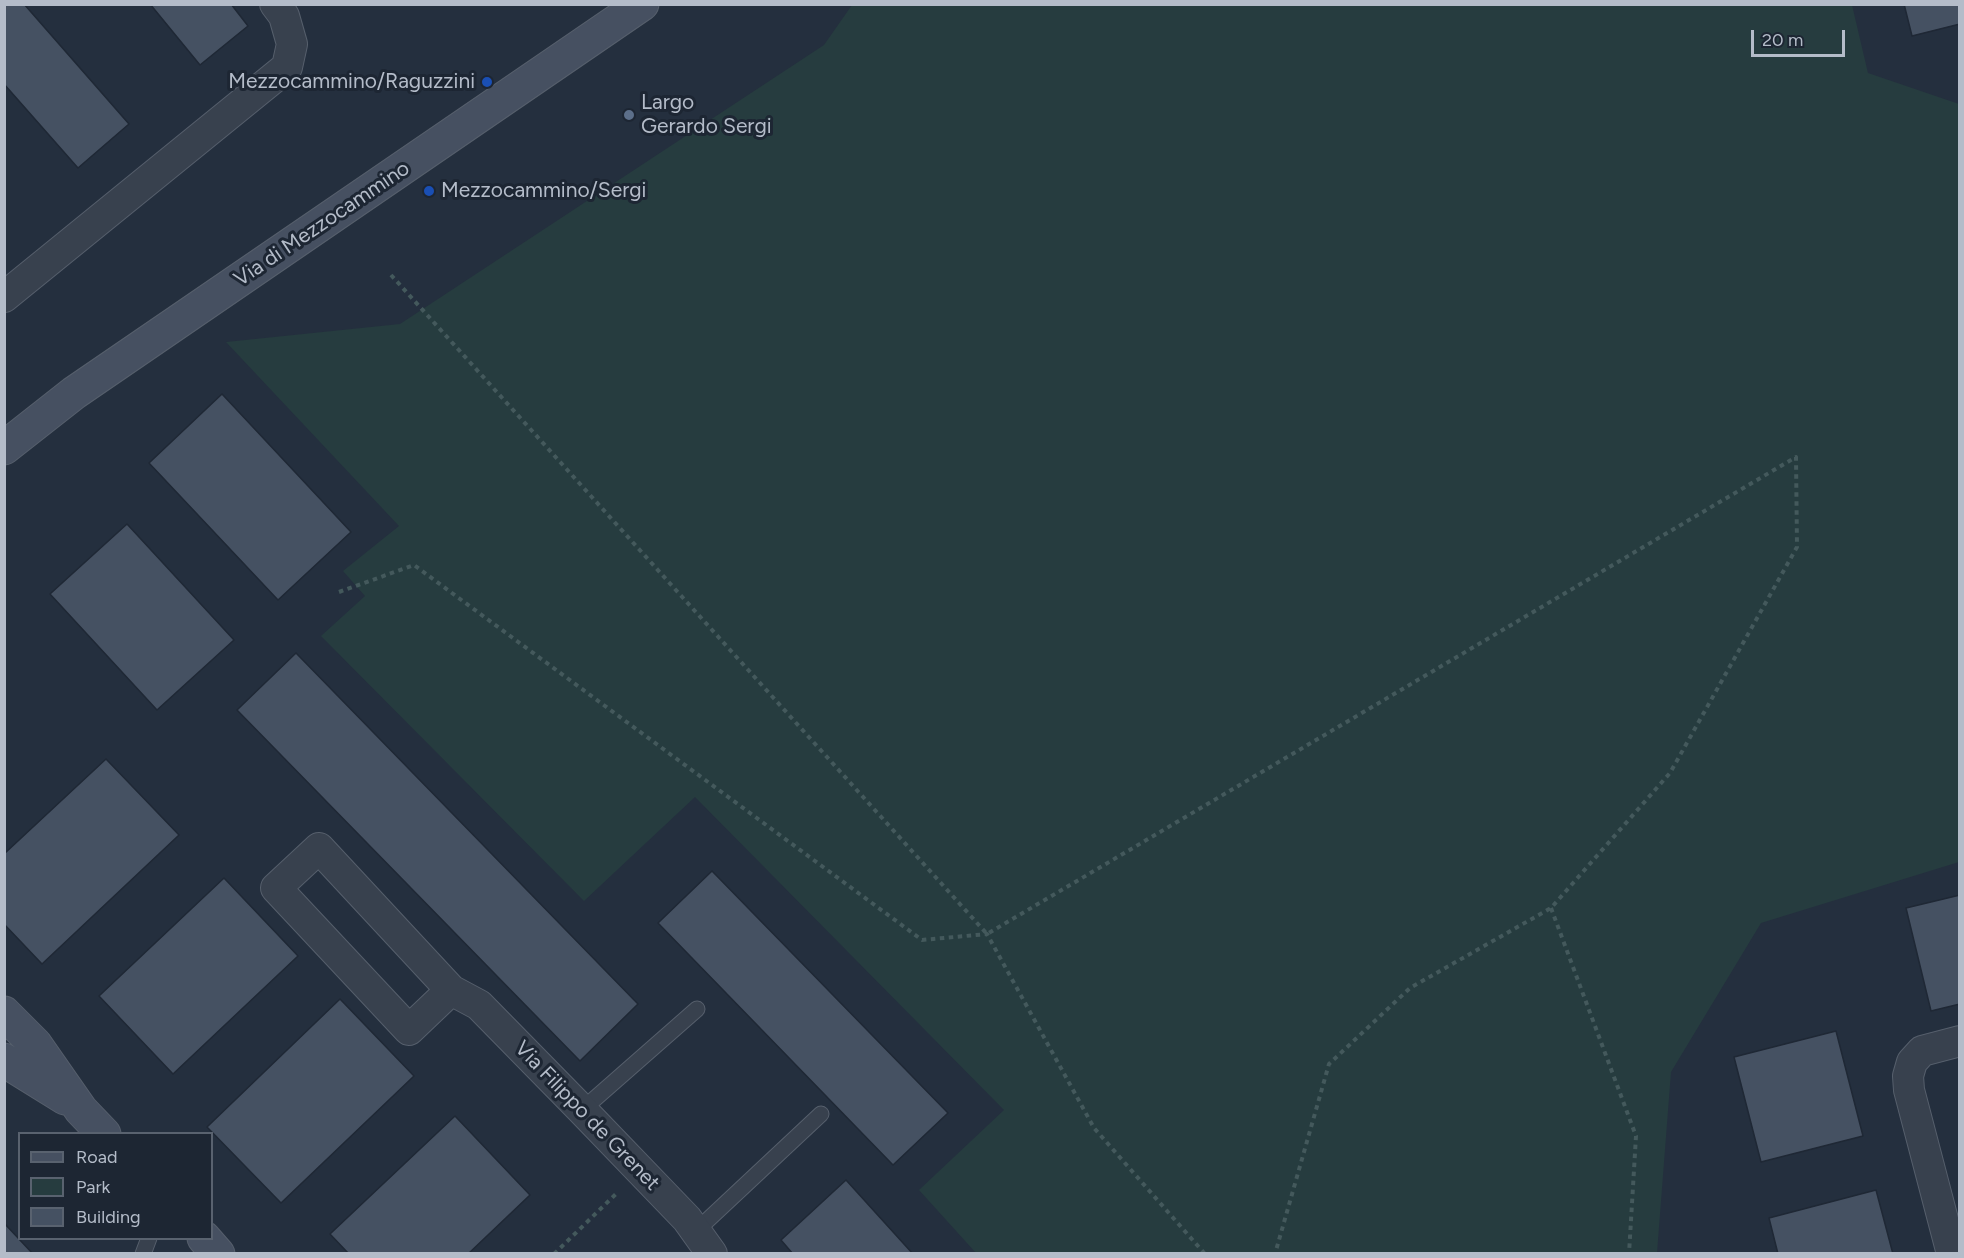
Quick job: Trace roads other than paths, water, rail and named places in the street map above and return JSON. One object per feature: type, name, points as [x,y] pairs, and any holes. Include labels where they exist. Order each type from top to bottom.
[{"type":"street","points":[[4,297],[287,67],[292,44],[285,16],[275,4]]},
{"type":"street","name":"Via di Mezzocammino","points":[[4,448],[74,393],[634,7]]},
{"type":"street","name":"Via Filippo de Grenet","points":[[452,990],[409,1030],[276,888],[318,848],[452,990],[479,1005],[582,1110],[641,1171],[704,1242]]},
{"type":"street","points":[[4,1013],[35,1044],[81,1110],[102,1132]]},
{"type":"street","points":[[1952,1254],[1909,1089],[1908,1076],[1912,1062],[1922,1051],[1959,1041]]},
{"type":"street","points":[[4,1060],[31,1075],[81,1110]]},
{"type":"street","points":[[205,1240],[218,1254]]},
{"type":"lane","points":[[582,1110],[697,1009]]},
{"type":"lane","points":[[704,1242],[821,1114]]},
{"type":"lane","points":[[143,1254],[149,1240]]},
{"type":"place","name":"Mezzocammino/Raguzzini","points":[[487,82]]},
{"type":"place","name":"Largo Gerardo Sergi","points":[[629,115]]},
{"type":"place","name":"Mezzocammino/Sergi","points":[[429,191]]}]
